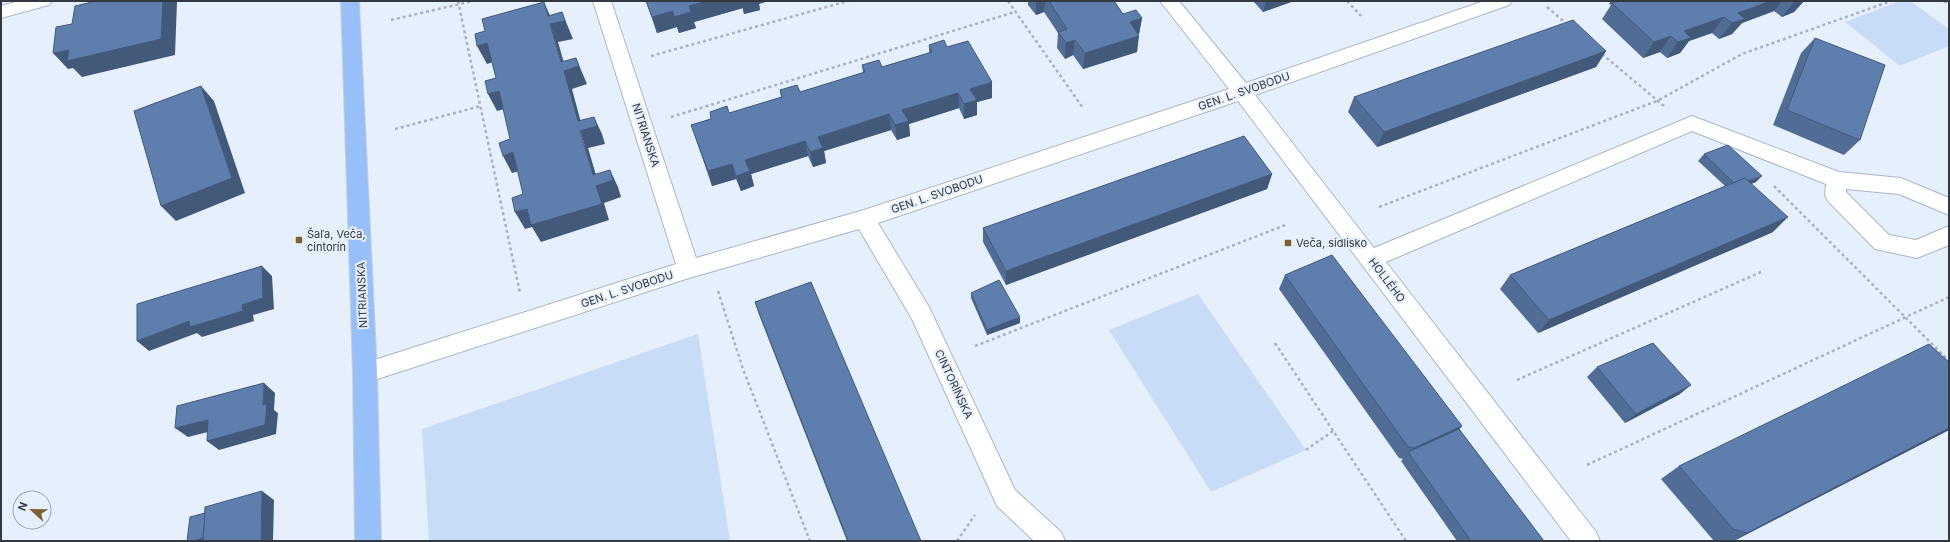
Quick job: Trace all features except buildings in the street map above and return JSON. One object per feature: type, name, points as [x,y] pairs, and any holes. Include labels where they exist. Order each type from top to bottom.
[{"type":"main road","name":"NITRIANSKA","points":[[350,1],[366,373],[368,541]]},
{"type":"street","points":[[1,12],[43,1]]},
{"type":"street","name":"NITRIANSKA","points":[[602,1],[689,268]]},
{"type":"street","name":"HOLLÉHO","points":[[1170,1],[1371,259],[1587,541]]},
{"type":"street","name":"GEN. L. SVOBODU","points":[[366,373],[689,268],[710,264],[864,218],[1242,92],[1503,1]]},
{"type":"street","points":[[1371,259],[1692,123],[1837,180],[1901,186],[1949,207]]},
{"type":"street","points":[[1837,180],[1835,195],[1883,243],[1917,249],[1949,235]]},
{"type":"street","name":"CINTORÍNSKA","points":[[864,218],[921,314],[1006,498],[1052,541]]},
{"type":"path","points":[[391,20],[458,3],[473,1]]},
{"type":"path","points":[[623,64],[848,1]]},
{"type":"path","points":[[1008,1],[1083,108]]},
{"type":"path","points":[[1347,1],[1361,16]]},
{"type":"path","points":[[1379,207],[1657,101],[1742,54],[1892,1]]},
{"type":"path","points":[[1944,1],[1949,5]]},
{"type":"path","points":[[458,3],[526,321]]},
{"type":"path","points":[[1547,6],[1570,26]]},
{"type":"path","points":[[643,126],[1015,12]]},
{"type":"path","points":[[1599,51],[1657,101],[1692,123]]},
{"type":"path","points":[[395,129],[481,106]]},
{"type":"path","points":[[1773,185],[1949,361]]},
{"type":"path","points":[[975,346],[1288,224]]},
{"type":"path","points":[[710,264],[743,369],[810,541]]},
{"type":"path","points":[[1517,380],[1761,272]]},
{"type":"path","points":[[1587,465],[1949,297]]},
{"type":"path","points":[[1275,343],[1406,541]]},
{"type":"path","points":[[1306,450],[1333,431]]},
{"type":"path","points":[[957,541],[975,515]]},
{"type":"shaded area","points":[[1900,1],[1910,1],[1949,29],[1949,46],[1900,66],[1845,22]]},
{"type":"shaded area","points":[[1198,294],[1306,450],[1211,492],[1109,330]]},
{"type":"shaded area","points":[[698,334],[730,541],[429,541],[422,429]]},
{"type":"place","name":"Šaľa, Veča, cintorín","points":[[299,240]]},
{"type":"place","name":"Veča, sídlisko","points":[[1288,243]]}]
